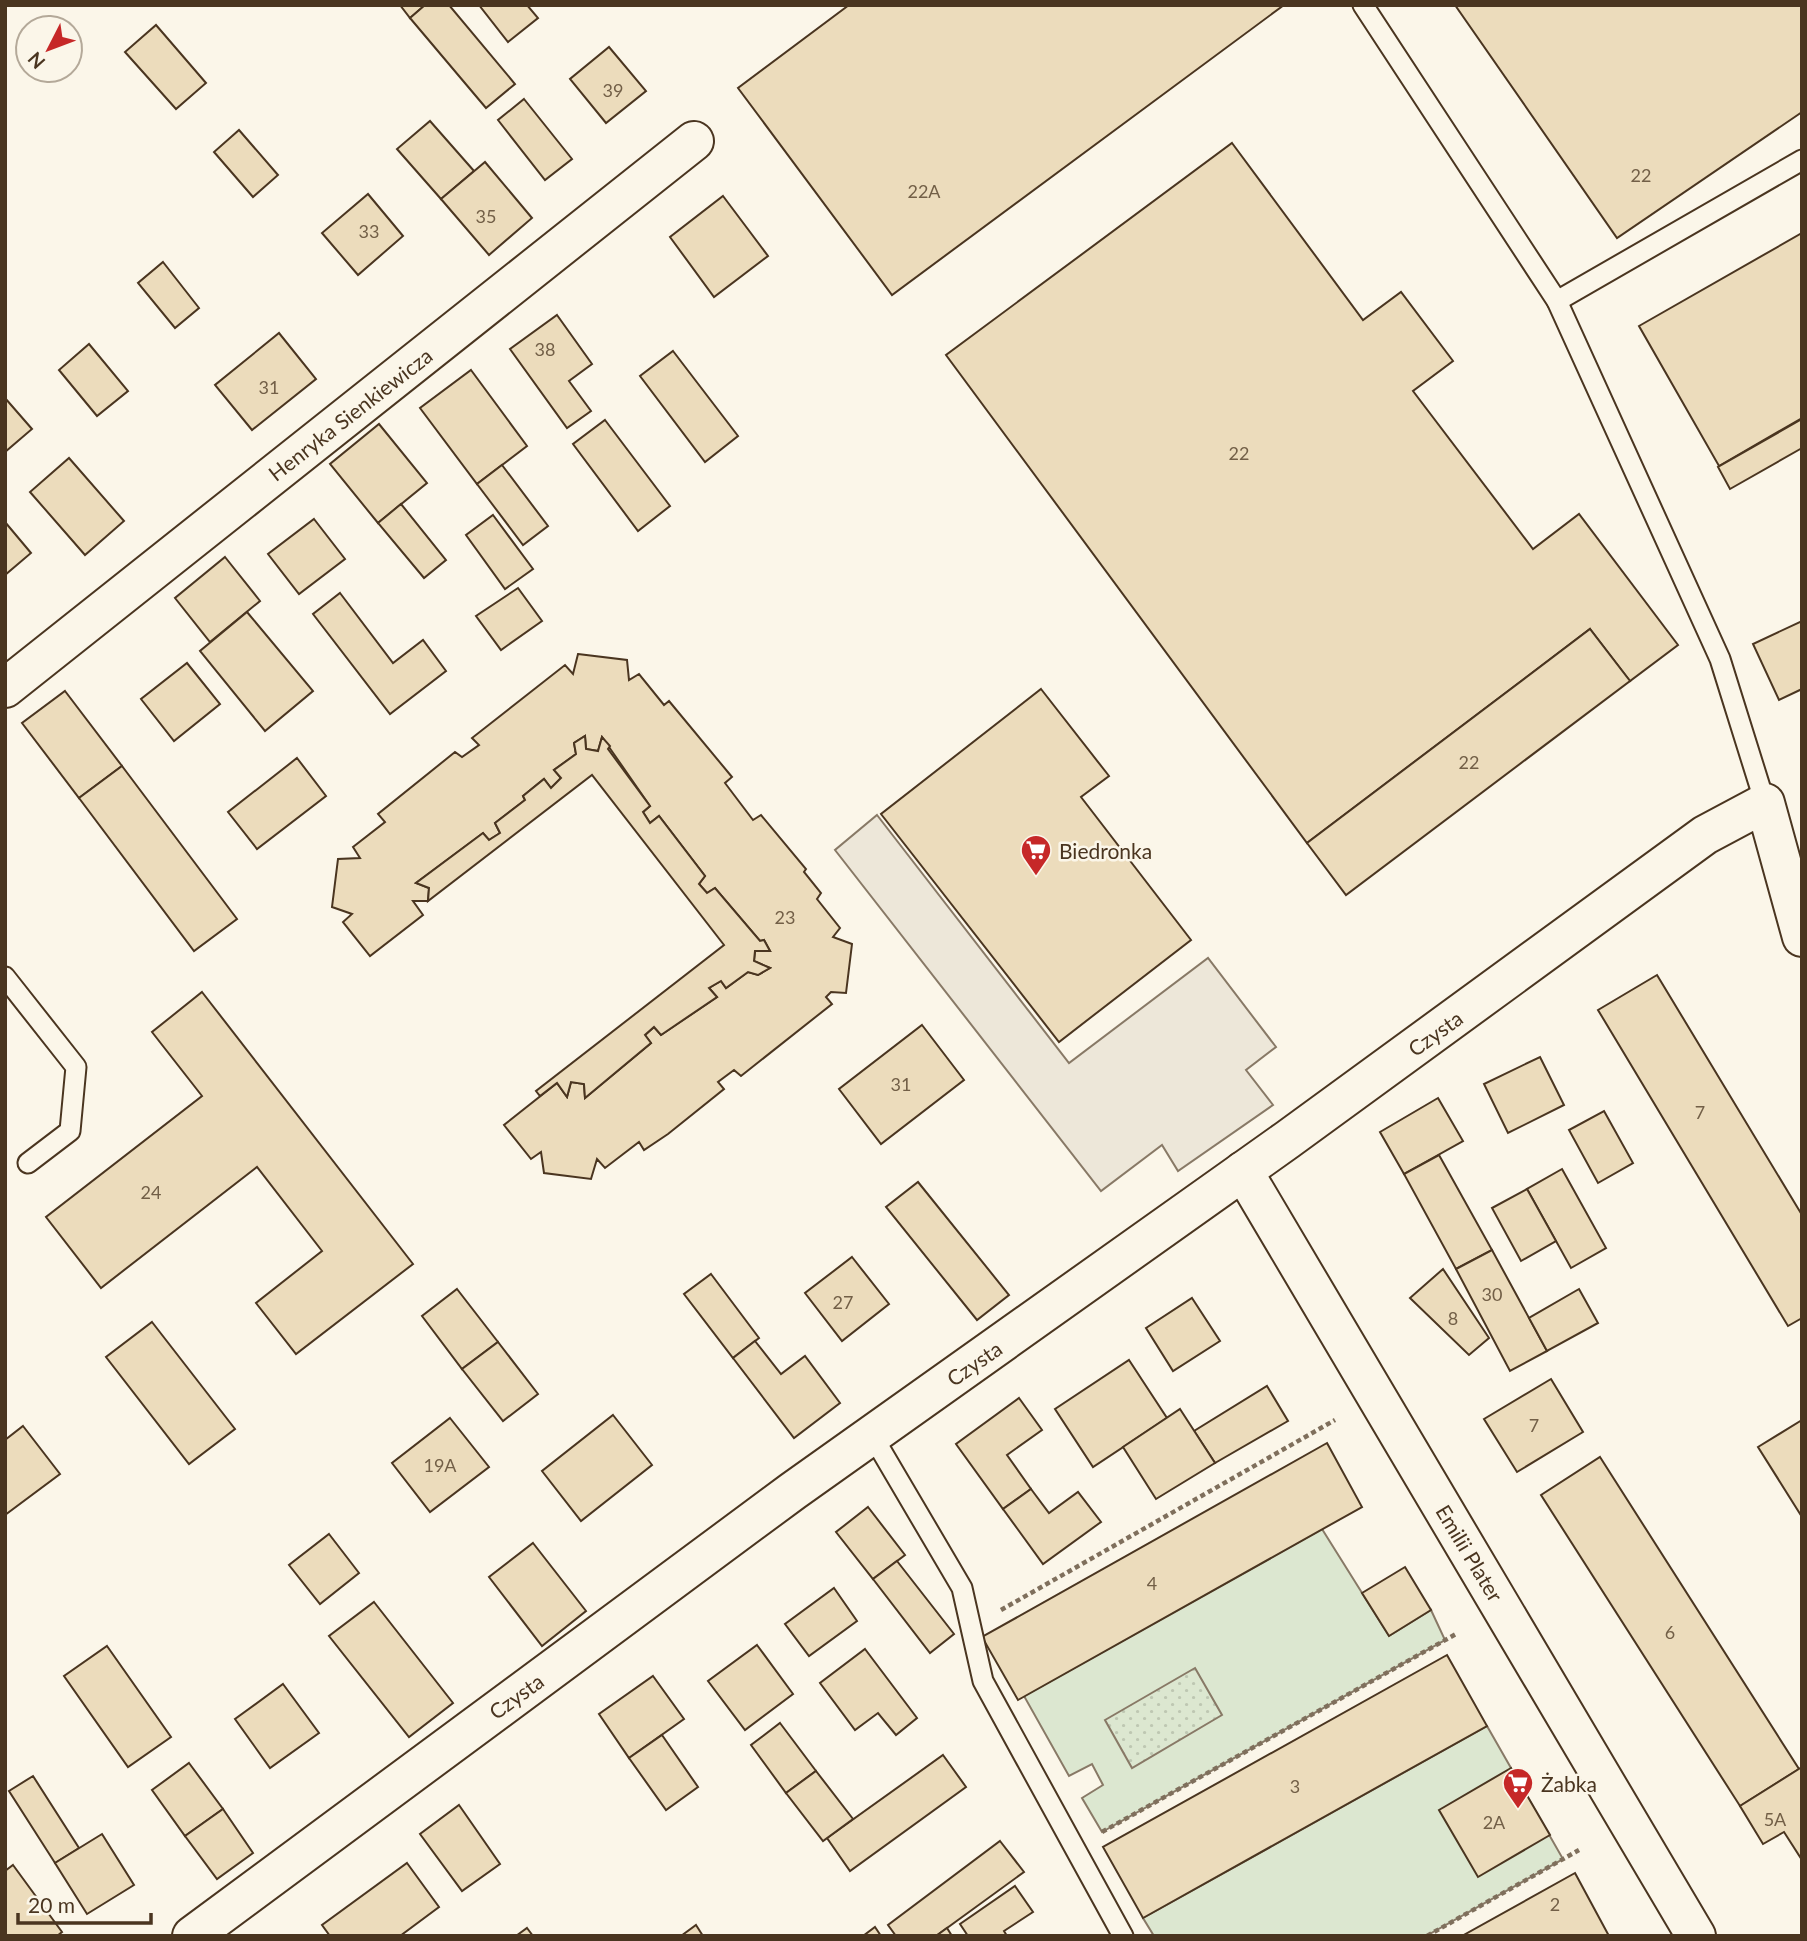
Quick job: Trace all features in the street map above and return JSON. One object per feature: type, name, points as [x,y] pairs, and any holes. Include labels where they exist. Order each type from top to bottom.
[{"type":"street","name":"Henryka Sienkiewicza","points":[[5,688],[694,141]]},
{"type":"street","points":[[1765,803],[1802,937]]},
{"type":"street","name":"Czysta","points":[[192,1936],[872,1435],[1243,1171],[1705,835],[1765,803]]},
{"type":"street","name":"Emilii Plater","points":[[1243,1171],[1696,1936]]},
{"type":"lane","points":[[1363,5],[1557,301],[1720,659],[1765,803]]},
{"type":"lane","points":[[1557,301],[1802,160]]},
{"type":"lane","points":[[5,976],[76,1067],[70,1131],[28,1163]]},
{"type":"lane","points":[[872,1435],[962,1587],[969,1628],[983,1681],[1123,1936]]},
{"type":"path","points":[[969,1628],[1335,1420]]},
{"type":"path","points":[[1076,1847],[1456,1634]]},
{"type":"path","points":[[1427,1936],[1579,1850]]},
{"type":"green space","points":[[1322,1529],[1389,1636],[1431,1610],[1445,1640],[1102,1832],[1082,1798],[1103,1785],[1092,1764],[1069,1776],[1024,1696]]},
{"type":"green space","points":[[1195,1668],[1222,1715],[1132,1768],[1105,1720]]},
{"type":"green space","points":[[1487,1726],[1563,1859],[1426,1936],[1154,1936],[1143,1918]]},
{"type":"shaded area","points":[[877,815],[1069,1063],[1208,958],[1276,1047],[1246,1070],[1273,1105],[1178,1171],[1162,1145],[1101,1191],[835,850]]},
{"type":"building","points":[[400,5],[425,5],[410,18]]},
{"type":"building","points":[[425,5],[449,5],[515,84],[486,108],[410,18]]},
{"type":"building","points":[[479,5],[527,5],[538,18],[508,42]]},
{"type":"building","points":[[849,5],[1284,5],[892,295],[738,88]]},
{"type":"building","points":[[1455,5],[1802,5],[1802,112],[1617,238]]},
{"type":"building","points":[[156,25],[206,83],[176,109],[125,52]]},
{"type":"building","points":[[609,47],[646,91],[606,123],[570,79]]},
{"type":"building","points":[[524,99],[572,159],[545,180],[498,120]]},
{"type":"building","points":[[430,121],[474,171],[441,199],[397,149]]},
{"type":"building","points":[[239,130],[278,175],[253,197],[214,152]]},
{"type":"building","points":[[1232,143],[1363,320],[1401,292],[1453,361],[1413,391],[1533,549],[1579,514],[1678,645],[1630,681],[1590,629],[1307,843],[946,355]]},
{"type":"building","points":[[485,162],[532,218],[489,255],[441,199]]},
{"type":"building","points":[[368,194],[403,236],[358,275],[322,233]]},
{"type":"building","points":[[723,196],[768,256],[714,297],[670,237]]},
{"type":"building","points":[[1802,233],[1802,418],[1719,466],[1639,326]]},
{"type":"building","points":[[163,262],[199,308],[175,328],[138,283]]},
{"type":"building","points":[[557,315],[592,364],[569,381],[591,411],[567,428],[510,349]]},
{"type":"building","points":[[279,333],[316,379],[252,430],[215,385]]},
{"type":"building","points":[[89,344],[128,391],[97,416],[59,370]]},
{"type":"building","points":[[673,351],[738,436],[705,462],[640,376]]},
{"type":"building","points":[[471,370],[527,446],[477,484],[420,408]]},
{"type":"building","points":[[5,398],[32,429],[5,452]]},
{"type":"building","points":[[1802,419],[1802,448],[1730,489],[1718,467]]},
{"type":"building","points":[[605,420],[670,506],[638,531],[573,444]]},
{"type":"building","points":[[379,424],[427,483],[378,523],[330,464]]},
{"type":"building","points":[[69,458],[124,521],[85,555],[30,492]]},
{"type":"building","points":[[502,465],[548,526],[523,545],[477,484]]},
{"type":"building","points":[[401,504],[446,560],[424,578],[378,523]]},
{"type":"building","points":[[493,515],[533,569],[505,589],[466,535]]},
{"type":"building","points":[[314,519],[345,559],[299,594],[268,554]]},
{"type":"building","points":[[5,522],[31,553],[5,575]]},
{"type":"building","points":[[225,557],[260,601],[210,642],[175,598]]},
{"type":"building","points":[[518,588],[542,621],[501,650],[476,616]]},
{"type":"building","points":[[340,593],[393,663],[423,640],[446,671],[390,714],[313,614]]},
{"type":"building","points":[[247,612],[313,691],[265,731],[200,651]]},
{"type":"building","points":[[1802,621],[1802,689],[1779,700],[1753,644]]},
{"type":"building","points":[[1590,629],[1630,681],[1346,895],[1307,843]]},
{"type":"building","points":[[578,654],[627,660],[629,680],[639,674],[664,705],[669,701],[732,777],[725,783],[753,820],[761,815],[806,869],[804,872],[821,893],[817,899],[840,928],[833,937],[852,944],[846,993],[831,992],[826,997],[832,1004],[741,1076],[734,1070],[718,1082],[724,1089],[644,1150],[639,1142],[605,1168],[597,1159],[591,1179],[544,1173],[541,1152],[531,1159],[504,1125],[557,1083],[567,1097],[571,1082],[584,1084],[585,1098],[651,1043],[645,1035],[654,1027],[661,1035],[717,997],[709,988],[721,981],[726,988],[748,972],[758,975],[770,968],[754,961],[755,951],[770,951],[764,940],[760,941],[715,888],[707,893],[699,884],[705,876],[659,816],[650,823],[643,812],[650,806],[602,737],[598,751],[586,749],[585,736],[574,743],[576,754],[554,770],[561,778],[551,788],[544,779],[523,796],[525,800],[495,823],[500,833],[489,840],[483,833],[416,883],[429,888],[428,901],[413,901],[423,915],[370,956],[343,922],[352,914],[332,907],[338,859],[360,858],[353,847],[385,822],[378,814],[455,752],[462,757],[479,745],[472,738],[565,665],[573,674]]},
{"type":"building","points":[[187,663],[220,704],[174,741],[141,699]]},
{"type":"building","name":"Biedronka","points":[[1041,689],[1109,776],[1081,797],[1191,940],[1059,1042],[881,814]]},
{"type":"building","points":[[65,691],[122,766],[79,798],[22,723]]},
{"type":"building","points":[[585,736],[586,749],[598,751],[602,737],[610,746],[608,749],[650,806],[643,812],[650,823],[659,816],[705,876],[699,884],[707,893],[715,888],[760,941],[764,940],[770,951],[755,951],[754,961],[770,968],[758,975],[748,972],[726,988],[721,981],[709,988],[717,997],[661,1035],[654,1027],[645,1035],[651,1043],[585,1098],[584,1084],[571,1082],[567,1097],[557,1083],[540,1096],[536,1091],[724,945],[592,775],[428,901],[429,888],[416,883],[483,833],[489,840],[500,833],[495,823],[525,800],[523,796],[544,779],[551,788],[561,778],[554,770],[576,754],[574,743]]},
{"type":"building","points":[[297,758],[326,796],[257,849],[228,812]]},
{"type":"building","points":[[122,766],[237,919],[194,951],[79,798]]},
{"type":"building","points":[[1657,975],[1802,1215],[1802,1318],[1788,1326],[1598,1010]]},
{"type":"building","points":[[202,992],[413,1264],[296,1354],[256,1303],[322,1251],[257,1167],[101,1288],[46,1217],[202,1096],[152,1032]]},
{"type":"building","points":[[922,1025],[964,1080],[881,1144],[839,1089]]},
{"type":"building","points":[[1540,1057],[1564,1105],[1508,1133],[1484,1084]]},
{"type":"building","points":[[1438,1098],[1463,1141],[1404,1174],[1380,1132]]},
{"type":"building","points":[[1604,1111],[1633,1163],[1598,1183],[1569,1130]]},
{"type":"building","points":[[1439,1155],[1492,1250],[1456,1269],[1404,1174]]},
{"type":"building","points":[[1562,1169],[1606,1248],[1571,1268],[1527,1189]]},
{"type":"building","points":[[918,1182],[1009,1295],[977,1320],[886,1207]]},
{"type":"building","points":[[1527,1189],[1556,1241],[1521,1261],[1492,1208]]},
{"type":"building","points":[[1492,1250],[1547,1351],[1510,1371],[1456,1269]]},
{"type":"building","points":[[852,1257],[889,1304],[842,1341],[805,1293]]},
{"type":"building","points":[[1443,1269],[1489,1338],[1469,1355],[1410,1298]]},
{"type":"building","points":[[711,1274],[759,1338],[733,1358],[684,1294]]},
{"type":"building","points":[[457,1289],[498,1342],[462,1369],[422,1316]]},
{"type":"building","points":[[1579,1289],[1598,1323],[1547,1351],[1529,1318]]},
{"type":"building","points":[[1192,1298],[1220,1341],[1173,1371],[1146,1328]]},
{"type":"building","points":[[152,1322],[235,1429],[189,1464],[106,1357]]},
{"type":"building","points":[[755,1341],[781,1374],[805,1356],[840,1403],[794,1438],[733,1358]]},
{"type":"building","points":[[498,1342],[538,1394],[503,1421],[462,1369]]},
{"type":"building","points":[[1129,1360],[1167,1418],[1093,1467],[1055,1409]]},
{"type":"building","points":[[1551,1379],[1583,1432],[1517,1472],[1484,1419]]},
{"type":"building","points":[[1267,1386],[1288,1421],[1215,1463],[1194,1431]]},
{"type":"building","points":[[1019,1398],[1042,1430],[1007,1455],[1031,1489],[1003,1509],[956,1444]]},
{"type":"building","points":[[1180,1409],[1215,1463],[1156,1499],[1123,1447]]},
{"type":"building","points":[[613,1415],[652,1465],[581,1521],[542,1471]]},
{"type":"building","points":[[450,1418],[489,1467],[430,1512],[392,1463]]},
{"type":"building","points":[[1802,1420],[1802,1517],[1758,1447]]},
{"type":"building","points":[[23,1426],[60,1474],[5,1515],[5,1440]]},
{"type":"building","points":[[1327,1443],[1362,1507],[1018,1700],[982,1637]]},
{"type":"building","points":[[1600,1457],[1799,1769],[1740,1806],[1541,1495]]},
{"type":"building","points":[[1031,1489],[1049,1513],[1078,1492],[1101,1522],[1043,1564],[1003,1509]]},
{"type":"building","points":[[868,1507],[905,1555],[873,1579],[836,1532]]},
{"type":"building","points":[[329,1534],[359,1573],[320,1604],[289,1565]]},
{"type":"building","points":[[533,1543],[586,1611],[542,1646],[489,1577]]},
{"type":"building","points":[[897,1561],[954,1634],[930,1653],[873,1579]]},
{"type":"building","points":[[1405,1567],[1431,1610],[1389,1636],[1362,1593]]},
{"type":"building","points":[[834,1588],[857,1621],[809,1656],[785,1624]]},
{"type":"building","points":[[374,1602],[453,1703],[409,1737],[329,1636]]},
{"type":"building","points":[[757,1645],[793,1694],[745,1730],[708,1681]]},
{"type":"building","points":[[107,1646],[171,1737],[128,1767],[64,1676]]},
{"type":"building","points":[[865,1649],[917,1718],[896,1735],[878,1713],[855,1730],[820,1683]]},
{"type":"building","points":[[1447,1655],[1487,1726],[1143,1918],[1103,1847]]},
{"type":"building","points":[[653,1676],[684,1719],[629,1758],[599,1714]]},
{"type":"building","points":[[283,1684],[319,1733],[270,1768],[235,1719]]},
{"type":"building","points":[[780,1723],[816,1771],[786,1793],[751,1745]]},
{"type":"building","points":[[662,1735],[698,1787],[666,1810],[629,1758]]},
{"type":"building","points":[[943,1755],[966,1787],[850,1871],[827,1838]]},
{"type":"building","points":[[189,1763],[223,1809],[185,1836],[152,1790]]},
{"type":"building","points":[[1802,1767],[1802,1860],[1784,1832],[1763,1844],[1740,1806]]},
{"type":"building","points":[[1511,1768],[1550,1835],[1478,1877],[1439,1810]]},
{"type":"building","points":[[816,1771],[853,1819],[823,1841],[786,1793]]},
{"type":"building","points":[[33,1776],[79,1848],[55,1863],[9,1791]]},
{"type":"building","points":[[459,1805],[500,1864],[462,1891],[420,1834]]},
{"type":"building","points":[[223,1809],[253,1853],[217,1879],[185,1836]]},
{"type":"building","points":[[102,1834],[134,1885],[87,1914],[55,1863]]},
{"type":"building","points":[[1000,1841],[1024,1872],[936,1936],[896,1936],[888,1925]]},
{"type":"building","points":[[407,1863],[439,1907],[400,1936],[330,1936],[322,1925]]},
{"type":"building","points":[[13,1865],[62,1932],[57,1936],[5,1936],[5,1871]]},
{"type":"building","points":[[1575,1873],[1609,1936],[1462,1936]]},
{"type":"building","points":[[1015,1886],[1033,1912],[1004,1931],[1007,1936],[968,1936],[960,1924]]},
{"type":"building","points":[[696,1925],[703,1936],[681,1936]]},
{"type":"building","points":[[875,1927],[881,1936],[863,1936]]},
{"type":"building","points":[[527,1928],[533,1936],[516,1936]]},
{"type":"building","points":[[947,1928],[952,1936],[936,1936]]},
{"type":"place","name":"Biedronka","points":[[1036,877]]},
{"type":"place","name":"Żabka","points":[[1518,1810]]}]
